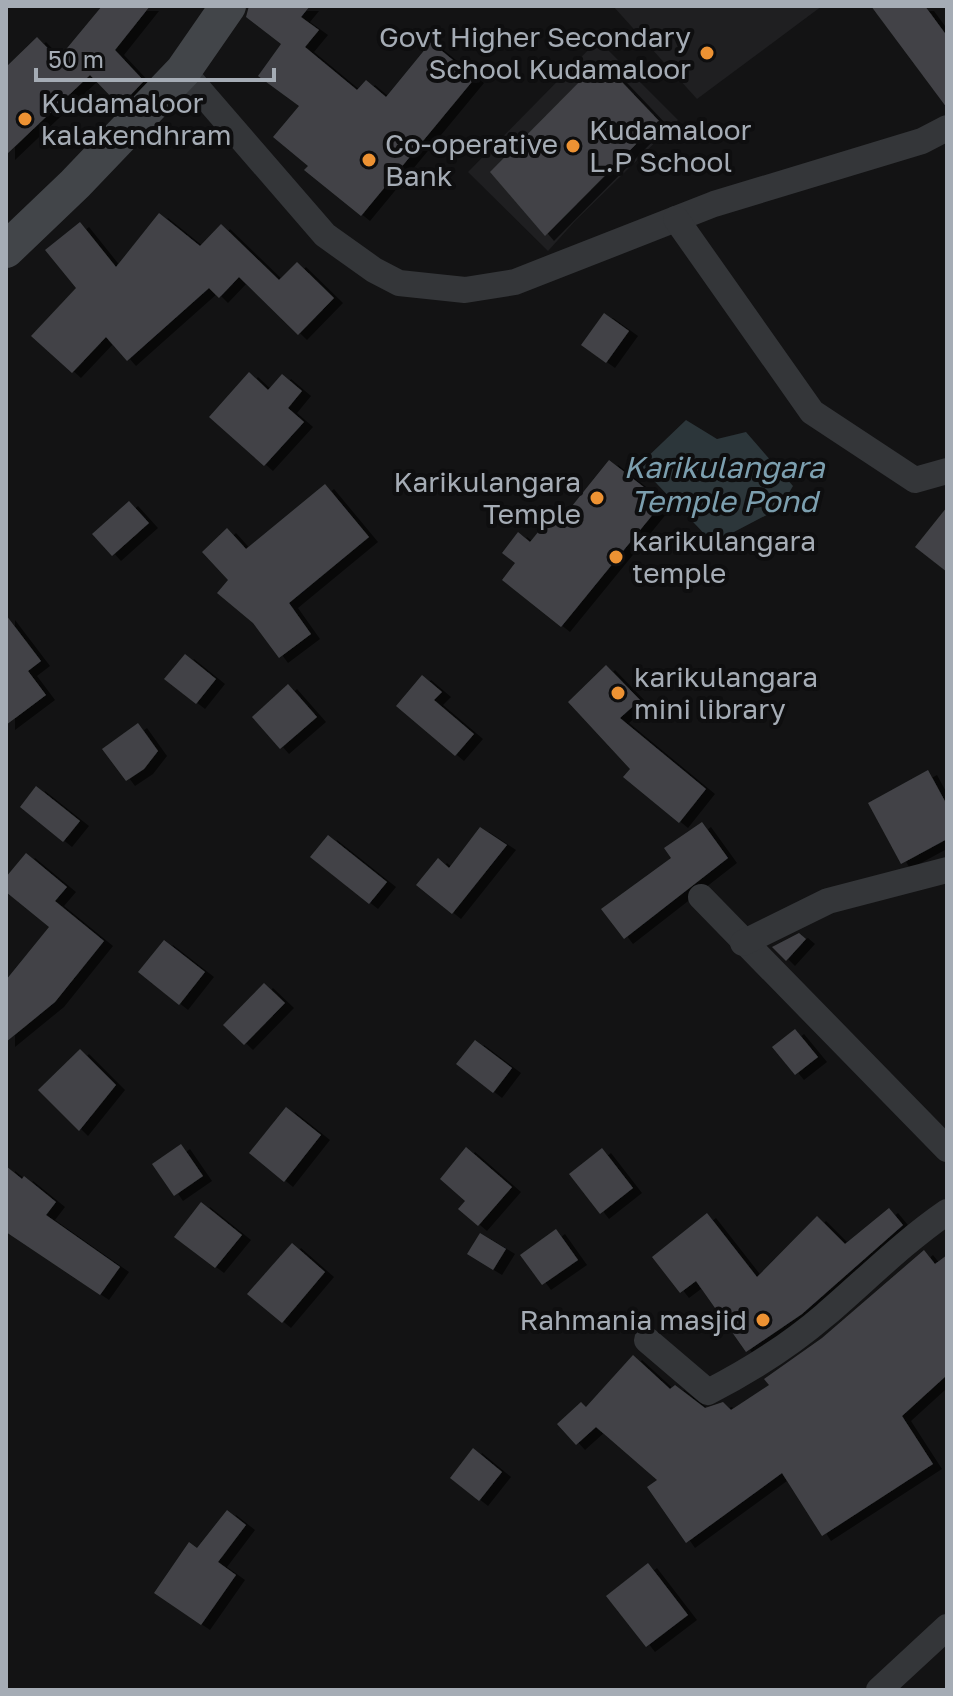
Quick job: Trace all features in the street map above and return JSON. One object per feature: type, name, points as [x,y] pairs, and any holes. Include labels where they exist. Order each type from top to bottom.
[{"type":"main road","points":[[9,240],[75,184],[183,71],[228,6]]},
{"type":"street","points":[[183,71],[325,235],[374,270],[399,283],[465,290],[515,282],[714,204],[922,141],[947,128]]},
{"type":"street","points":[[676,219],[812,412],[915,480],[947,471]]},
{"type":"street","points":[[743,943],[828,901],[947,870]]},
{"type":"street","points":[[701,897],[947,1149]]},
{"type":"street","points":[[647,1340],[708,1392],[746,1372],[823,1317],[912,1236],[947,1212]]},
{"type":"street","points":[[879,1690],[947,1627]]},
{"type":"shaded area","name":"Govt Higher Secondary School Kudamaloor","points":[[613,6],[822,6],[697,99]]},
{"type":"shaded area","name":"Kudamaloor L.P School","points":[[598,40],[678,120],[548,251],[468,172]]},
{"type":"water","name":"Karikulangara Temple Pond","points":[[686,420],[717,439],[746,432],[793,486],[780,508],[713,543],[639,465]]},
{"type":"building","points":[[102,6],[150,6],[115,50],[144,81],[120,106],[90,75],[6,155],[6,67],[37,37],[58,59]]},
{"type":"building","points":[[249,6],[310,6],[301,17],[319,30],[305,47],[357,90],[366,80],[386,97],[431,42],[475,78],[361,216],[304,170],[308,166],[273,137],[299,106],[258,76],[281,44],[246,17]]},
{"type":"building","points":[[871,6],[925,6],[947,36],[947,108]]},
{"type":"building","name":"Kudamaloor L.P School","points":[[601,60],[659,121],[545,236],[490,172]]},
{"type":"building","points":[[159,213],[200,246],[221,224],[279,280],[297,262],[334,298],[298,335],[239,277],[219,298],[209,288],[127,361],[106,337],[72,373],[31,336],[76,288],[45,250],[80,222],[116,267]]},
{"type":"building","points":[[604,313],[629,331],[606,363],[581,345]]},
{"type":"building","points":[[249,372],[268,390],[282,374],[302,391],[288,408],[304,422],[264,466],[209,417]]},
{"type":"building","points":[[609,460],[663,502],[561,627],[502,580],[515,563],[502,553],[518,532],[530,542],[556,510],[564,516]]},
{"type":"building","points":[[325,484],[369,537],[289,603],[311,634],[279,658],[253,623],[217,593],[228,580],[202,552],[227,528],[246,549]]},
{"type":"building","points":[[129,501],[149,523],[112,556],[92,534]]},
{"type":"building","points":[[947,507],[947,572],[915,547]]},
{"type":"building","points":[[6,615],[41,661],[28,671],[46,695],[6,725]]},
{"type":"building","points":[[185,654],[216,679],[196,704],[164,679]]},
{"type":"building","points":[[606,665],[640,700],[620,718],[706,789],[679,823],[623,777],[630,769],[568,702]]},
{"type":"building","points":[[422,675],[442,692],[434,700],[474,734],[455,756],[396,706]]},
{"type":"building","points":[[288,684],[317,717],[280,749],[252,717]]},
{"type":"building","points":[[138,723],[158,751],[144,769],[126,781],[102,749]]},
{"type":"building","points":[[928,770],[947,805],[947,839],[901,864],[868,803]]},
{"type":"building","points":[[36,786],[80,821],[63,842],[20,807]]},
{"type":"building","points":[[702,822],[728,858],[624,939],[601,909],[671,858],[664,848]]},
{"type":"building","points":[[480,827],[507,845],[452,914],[416,885],[438,858],[449,868]]},
{"type":"building","points":[[328,835],[387,882],[369,904],[310,857]]},
{"type":"building","points":[[26,853],[67,887],[55,901],[104,941],[55,1002],[6,1042],[6,980],[49,927],[6,892],[6,877]]},
{"type":"building","points":[[799,933],[806,939],[786,961],[772,947]]},
{"type":"building","points":[[164,940],[205,972],[179,1005],[138,972]]},
{"type":"building","points":[[264,983],[285,1003],[244,1045],[223,1025]]},
{"type":"building","points":[[795,1029],[818,1057],[795,1075],[772,1047]]},
{"type":"building","points":[[475,1040],[512,1068],[493,1093],[456,1064]]},
{"type":"building","points":[[80,1049],[116,1085],[79,1131],[38,1090]]},
{"type":"building","points":[[286,1107],[321,1135],[284,1182],[249,1153]]},
{"type":"building","points":[[181,1144],[203,1176],[174,1196],[152,1164]]},
{"type":"building","points":[[466,1147],[512,1187],[478,1226],[458,1209],[465,1201],[440,1179]]},
{"type":"building","points":[[602,1148],[633,1188],[600,1214],[569,1174]]},
{"type":"building","points":[[6,1166],[22,1179],[24,1176],[56,1202],[46,1215],[120,1267],[100,1295],[6,1232]]},
{"type":"building","points":[[201,1202],[242,1235],[215,1268],[174,1237]]},
{"type":"building","points":[[889,1208],[903,1225],[802,1314],[746,1352],[696,1281],[680,1293],[652,1257],[707,1213],[757,1277],[817,1216],[845,1244]]},
{"type":"building","points":[[556,1229],[578,1260],[542,1285],[520,1255]]},
{"type":"building","points":[[480,1233],[506,1249],[493,1270],[467,1254]]},
{"type":"building","points":[[292,1243],[325,1272],[282,1323],[247,1294]]},
{"type":"building","points":[[924,1250],[935,1264],[947,1255],[947,1375],[902,1416],[933,1464],[822,1536],[782,1473],[686,1543],[647,1487],[657,1480],[596,1427],[576,1445],[557,1424],[581,1402],[586,1407],[633,1355],[670,1389],[675,1385],[705,1408],[723,1402],[731,1410],[769,1385],[764,1379],[822,1338]]},
{"type":"building","points":[[473,1448],[502,1472],[479,1501],[450,1478]]},
{"type":"building","points":[[227,1510],[246,1525],[218,1562],[236,1575],[201,1625],[154,1593],[189,1542],[197,1548]]},
{"type":"building","points":[[648,1563],[688,1615],[646,1647],[606,1596]]},
{"type":"place","name":"Govt Higher Secondary School Kudamaloor","points":[[707,53]]},
{"type":"place","name":"Kudamaloor kalakendhram","points":[[25,119]]},
{"type":"place","name":"Kudamaloor L.P School","points":[[573,146]]},
{"type":"place","name":"Co-operative Bank","points":[[369,160]]},
{"type":"place","name":"Karikulangara Temple","points":[[597,498]]},
{"type":"place","name":"karikulangara temple","points":[[616,557]]},
{"type":"place","name":"karikulangara mini library","points":[[618,693]]},
{"type":"place","name":"Rahmania masjid","points":[[763,1320]]}]
